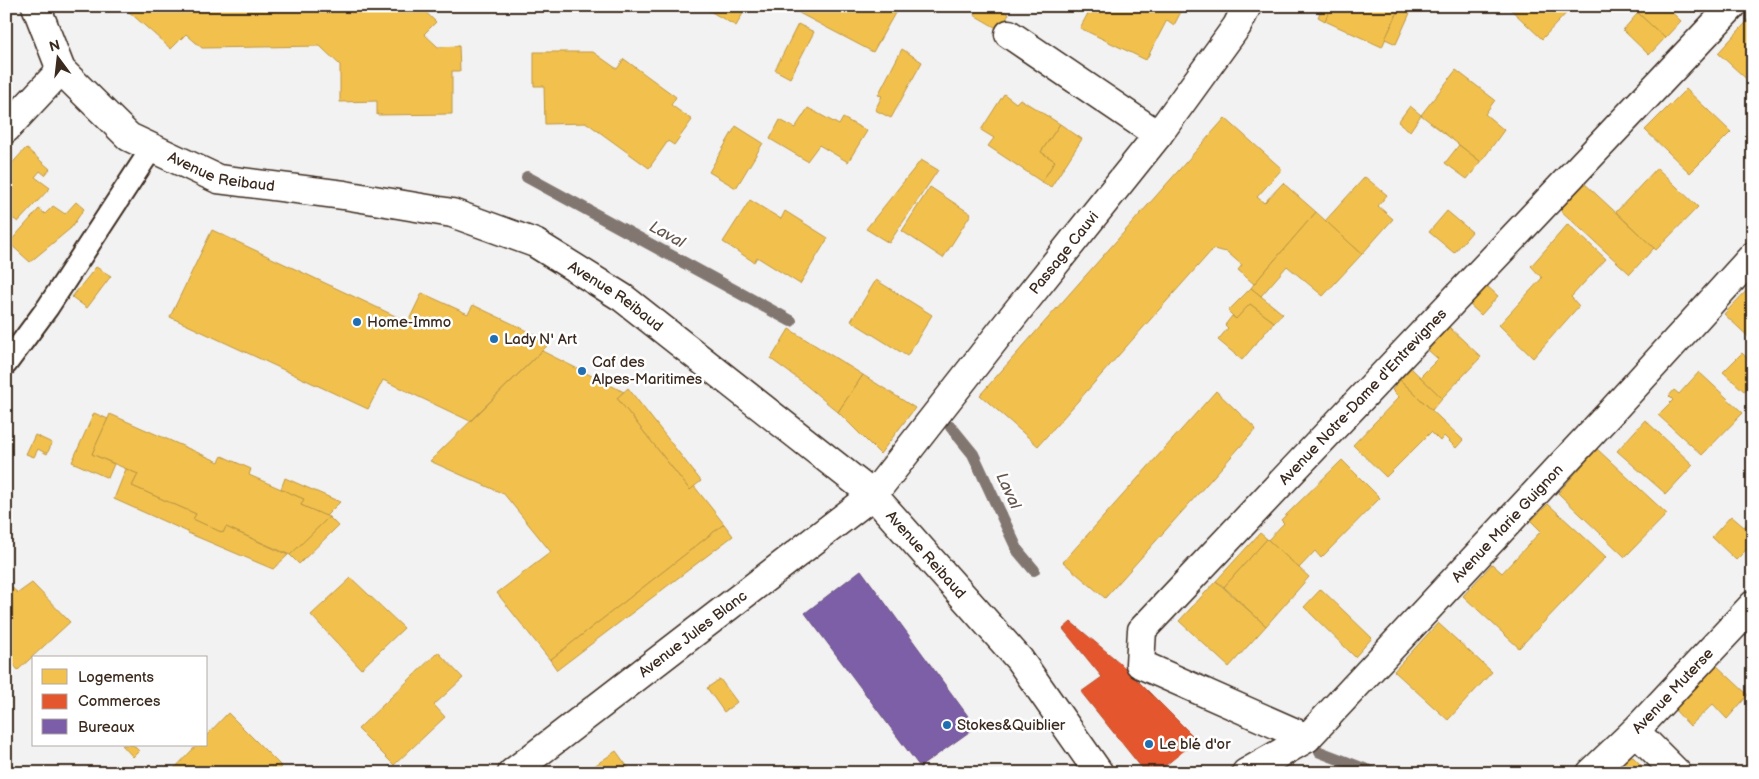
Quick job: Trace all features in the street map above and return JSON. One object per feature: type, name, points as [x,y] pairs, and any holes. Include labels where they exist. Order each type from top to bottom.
[{"type":"street","name":"Avenue Reibaud","points":[[36,6],[61,70],[129,137],[218,179],[344,195],[452,213],[535,243],[623,298],[873,495],[1019,659],[1099,773]]},
{"type":"street","name":"Passage Cauvi","points":[[873,495],[1158,135],[1236,26],[1247,6]]},
{"type":"street","name":"Avenue Notre-Dame d'Entrevignes","points":[[1307,738],[1140,664],[1142,630],[1732,6]]},
{"type":"street","points":[[1009,34],[1158,135]]},
{"type":"street","points":[[6,129],[61,70]]},
{"type":"street","name":"Avenue Marie Guignon","points":[[1246,773],[1307,738],[1612,411],[1753,256]]},
{"type":"street","name":"Avenue Jules Blanc","points":[[512,773],[873,495]]},
{"type":"street","name":"Avenue Muterse","points":[[1591,773],[1635,731],[1753,605]]},
{"type":"street","points":[[1635,731],[1677,773]]},
{"type":"lane","points":[[6,364],[48,307],[152,148]]},
{"type":"building: Logements","points":[[130,6],[419,6],[436,22],[424,34],[438,47],[459,46],[460,71],[452,71],[452,114],[377,115],[377,101],[340,102],[340,65],[320,46],[202,48],[186,34],[171,49],[127,10]]},
{"type":"building: Logements","points":[[701,6],[747,6],[736,26]]},
{"type":"building: Logements","points":[[803,6],[899,6],[873,52],[799,13]]},
{"type":"building: Logements","points":[[978,6],[995,6],[1009,14],[1000,30],[974,15]]},
{"type":"building: Logements","points":[[1092,6],[1184,6],[1174,25],[1167,20],[1146,60],[1080,28]]},
{"type":"building: Logements","points":[[1323,6],[1331,6],[1325,21],[1318,17]]},
{"type":"building: Logements","points":[[1331,6],[1400,6],[1382,47],[1325,21]]},
{"type":"building: Logements","points":[[1507,6],[1573,6],[1542,39]]},
{"type":"building: Logements","points":[[1645,6],[1665,6],[1681,21],[1665,38],[1638,13]]},
{"type":"building: Logements","points":[[1400,8],[1410,13],[1396,44],[1385,39]]},
{"type":"building: Logements","points":[[1638,13],[1665,38],[1649,55],[1623,30]]},
{"type":"building: Logements","points":[[1753,15],[1753,85],[1718,53]]},
{"type":"building: Logements","points":[[798,24],[814,32],[790,78],[775,70]]},
{"type":"building: Logements","points":[[902,49],[922,62],[891,118],[875,110],[882,96],[878,95]]},
{"type":"building: Logements","points":[[534,52],[593,52],[617,69],[624,59],[676,97],[671,105],[692,120],[674,145],[668,141],[649,168],[587,123],[545,124],[544,86],[534,86]]},
{"type":"building: Logements","points":[[6,68],[10,78],[6,89]]},
{"type":"building: Logements","points":[[1456,70],[1495,100],[1485,114],[1504,130],[1481,162],[1421,115]]},
{"type":"building: Logements","points":[[1686,89],[1731,132],[1690,173],[1645,130]]},
{"type":"building: Logements","points":[[1004,94],[1016,103],[1020,99],[1060,124],[1041,152],[1055,161],[1042,182],[988,146],[994,138],[981,130]]},
{"type":"building: Logements","points":[[1410,106],[1421,115],[1410,131],[1398,122]]},
{"type":"building: Logements","points":[[808,108],[839,125],[843,118],[867,131],[848,162],[819,145],[807,161],[770,139],[780,120],[795,128]]},
{"type":"building: Logements","points":[[1225,118],[1282,169],[1257,197],[1264,203],[1283,183],[1316,212],[1254,284],[1238,270],[1242,265],[1227,252],[1213,249],[1038,446],[980,395]]},
{"type":"building: Logements","points":[[1060,124],[1082,139],[1051,187],[1042,182],[1055,161],[1041,152]]},
{"type":"building: Logements","points":[[736,126],[763,143],[736,188],[709,172]]},
{"type":"building: Logements","points":[[1459,145],[1481,162],[1467,179],[1445,163]]},
{"type":"building: Logements","points":[[26,148],[50,169],[45,175],[40,171],[35,177],[50,188],[18,222],[11,217],[6,222],[6,170]]},
{"type":"building: Logements","points":[[921,160],[938,170],[889,243],[866,229]]},
{"type":"building: Logements","points":[[1657,168],[1698,207],[1656,250],[1616,212]]},
{"type":"building: Logements","points":[[1365,177],[1387,195],[1378,206],[1393,219],[1362,254],[1325,221]]},
{"type":"building: Logements","points":[[1583,182],[1654,248],[1630,274],[1558,208]]},
{"type":"building: Logements","points":[[930,187],[971,214],[943,258],[902,231]]},
{"type":"building: Logements","points":[[750,200],[781,219],[785,211],[828,238],[800,284],[757,257],[754,262],[723,242]]},
{"type":"building: Logements","points":[[76,202],[84,209],[71,228],[30,262],[9,243],[39,209],[45,214],[53,206],[65,214]]},
{"type":"building: Logements","points":[[1447,211],[1472,232],[1454,253],[1429,232]]},
{"type":"building: Logements","points":[[1316,212],[1362,254],[1323,296],[1287,266],[1261,296],[1251,288]]},
{"type":"building: Logements","points":[[1568,224],[1606,259],[1571,297],[1579,306],[1533,358],[1499,325],[1542,278],[1531,266]]},
{"type":"building: Logements","points":[[212,230],[408,322],[422,293],[468,314],[473,305],[551,342],[470,421],[383,380],[368,409],[170,317]]},
{"type":"building: Logements","points":[[96,267],[111,276],[87,308],[72,297]]},
{"type":"building: Logements","points":[[876,280],[932,315],[907,356],[851,321]]},
{"type":"building: Logements","points":[[1753,284],[1753,341],[1724,314]]},
{"type":"building: Logements","points":[[1486,285],[1498,296],[1481,315],[1469,304]]},
{"type":"building: Logements","points":[[1251,288],[1283,314],[1274,322],[1250,304],[1236,319],[1228,311]]},
{"type":"building: Logements","points":[[1250,304],[1274,322],[1242,360],[1218,340],[1228,328],[1225,325],[1232,316],[1236,319]]},
{"type":"building: Logements","points":[[1449,327],[1481,357],[1442,398],[1420,377],[1438,359],[1428,350]]},
{"type":"building: Logements","points":[[789,329],[863,375],[838,412],[771,359]]},
{"type":"building: Logements","points":[[542,351],[624,392],[617,398],[690,490],[694,486],[724,524],[550,660],[497,593],[551,552],[504,494],[430,461]]},
{"type":"building: Logements","points":[[1742,353],[1753,364],[1753,383],[1744,391],[1723,372]]},
{"type":"building: Logements","points":[[1411,368],[1442,398],[1432,410],[1400,380]]},
{"type":"building: Logements","points":[[1699,372],[1743,413],[1702,455],[1658,415],[1673,400],[1669,396],[1674,390],[1679,394]]},
{"type":"building: Logements","points":[[863,375],[915,408],[880,454],[838,412]]},
{"type":"building: Logements","points":[[1400,380],[1463,440],[1456,448],[1444,436],[1440,441],[1431,432],[1386,477],[1353,445],[1399,397],[1392,390]]},
{"type":"building: Logements","points":[[628,388],[701,481],[690,490],[617,398]]},
{"type":"building: Logements","points":[[1216,391],[1256,429],[1105,598],[1063,562]]},
{"type":"building: Logements","points":[[94,413],[108,419],[92,454],[114,464],[108,478],[72,462]]},
{"type":"building: Logements","points":[[110,414],[219,462],[222,456],[251,469],[249,475],[304,499],[301,505],[329,517],[290,555],[226,527],[223,533],[193,519],[196,514],[132,486],[138,474],[92,454]]},
{"type":"building: Logements","points":[[1645,420],[1693,465],[1666,494],[1617,451]]},
{"type":"building: Logements","points":[[35,435],[52,443],[47,454],[38,449],[34,457],[26,454]]},
{"type":"building: Logements","points":[[1597,449],[1667,514],[1625,557],[1558,493]]},
{"type":"building: Logements","points":[[1342,460],[1380,498],[1321,558],[1315,551],[1299,568],[1268,540],[1284,523],[1281,520]]},
{"type":"building: Logements","points":[[126,469],[138,474],[132,486],[196,514],[193,519],[223,533],[226,527],[288,555],[273,569],[114,499]]},
{"type":"building: Logements","points":[[285,478],[340,502],[326,516],[301,505],[304,499],[281,489]]},
{"type":"building: Logements","points":[[1548,504],[1606,557],[1519,648],[1463,596],[1492,564],[1502,573],[1541,531],[1531,521]]},
{"type":"building: Logements","points":[[1731,516],[1744,527],[1753,519],[1753,543],[1736,560],[1712,537]]},
{"type":"building: Logements","points":[[329,517],[338,526],[299,564],[290,555]]},
{"type":"building: Logements","points":[[724,524],[733,536],[557,670],[550,660]]},
{"type":"building: Logements","points":[[1260,533],[1267,539],[1224,587],[1216,581]]},
{"type":"building: Logements","points":[[1267,539],[1309,577],[1266,626],[1224,587]]},
{"type":"building: Logements","points":[[351,578],[404,628],[361,669],[311,615]]},
{"type":"building: Logements","points":[[1216,581],[1266,626],[1229,667],[1179,621]]},
{"type":"building: Logements","points":[[32,583],[70,622],[18,670],[6,656],[6,590],[11,587],[18,593]]},
{"type":"building: Logements","points":[[1321,589],[1372,638],[1355,657],[1304,607]]},
{"type":"building: Logements","points":[[1438,623],[1492,672],[1448,720],[1394,671]]},
{"type":"building: Logements","points":[[438,652],[463,678],[434,705],[445,717],[394,765],[358,729]]},
{"type":"building: Logements","points":[[1714,663],[1748,695],[1727,719],[1713,704],[1690,726],[1673,708]]},
{"type":"building: Logements","points":[[720,679],[737,702],[724,712],[707,688]]},
{"type":"building: Logements","points":[[228,713],[282,767],[276,773],[170,773],[196,746],[208,746],[208,734]]},
{"type":"building: Logements","points":[[123,746],[134,746],[139,751],[133,757]]},
{"type":"building: Logements","points":[[616,751],[632,773],[584,773]]},
{"type":"building: Logements","points":[[1629,753],[1648,772],[1611,773]]},
{"type":"building: Commerces","points":[[1071,622],[1120,663],[1197,740],[1156,773],[1146,773],[1081,692],[1102,677],[1063,629]]},
{"type":"building: Bureaux","points":[[861,570],[976,727],[920,767],[805,613]]},
{"type":"waterway","name":"Laval","points":[[527,177],[791,321]]},
{"type":"waterway","name":"Laval","points":[[951,427],[973,454],[1018,551],[1034,570]]},
{"type":"waterway","name":"Laval","points":[[1320,752],[1375,773]]},
{"type":"place","name":"Home-Immo","points":[[357,322]]},
{"type":"place","name":"Lady N' Art","points":[[494,339]]},
{"type":"place","name":"Caf des Alpes-Maritimes","points":[[582,371]]},
{"type":"place","name":"Stokes&Quiblier","points":[[947,725]]},
{"type":"place","name":"Le blé d'or","points":[[1149,744]]}]
